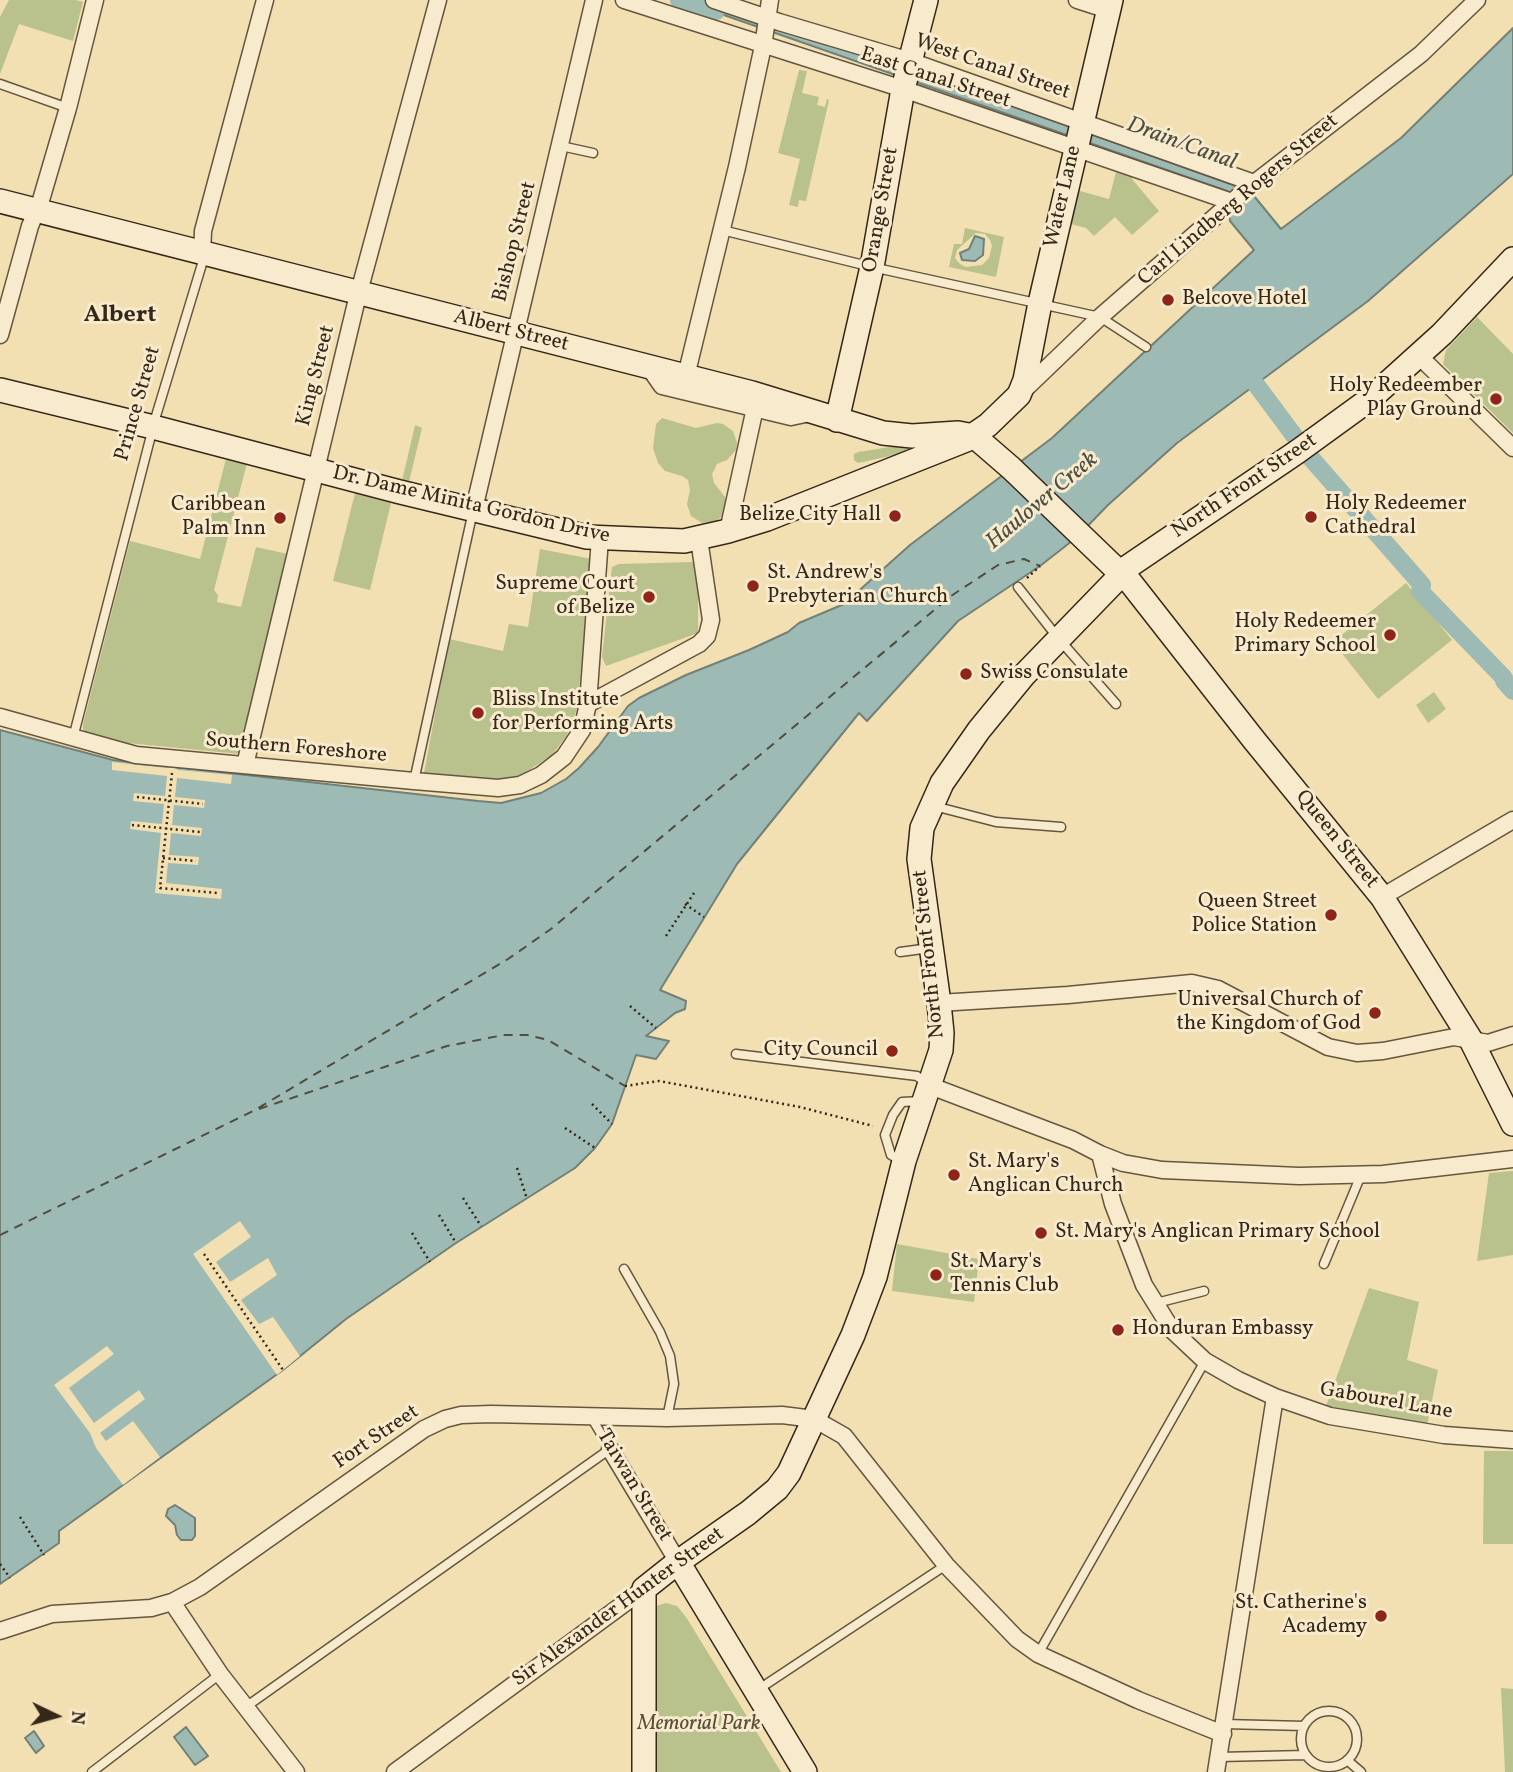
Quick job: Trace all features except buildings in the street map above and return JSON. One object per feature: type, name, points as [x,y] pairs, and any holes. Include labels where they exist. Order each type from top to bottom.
[{"type":"main road","name":"Orange Street","points":[[826,416],[872,267],[907,74],[926,0]]},
{"type":"main road","name":"Water Lane","points":[[1019,395],[1025,380],[1040,303],[1110,5]]},
{"type":"main road","name":"Albert Street","points":[[0,201],[794,404],[826,416],[901,436],[958,433],[974,436]]},
{"type":"main road","name":"North Front Street","points":[[814,1419],[853,1335],[875,1277],[904,1161],[941,1050],[939,1003],[919,859],[922,828],[942,783],[978,730],[1010,691],[1121,573],[1370,399],[1419,356],[1513,259]]},
{"type":"main road","name":"Dr. Dame Minita Gordon Drive","points":[[0,390],[315,470],[600,538],[671,541],[699,539],[767,519],[974,436]]},
{"type":"main road","name":"Carl Lindberg Rogers Street","points":[[974,436],[1019,395]]},
{"type":"main road","name":"Queen Street","points":[[974,436],[1121,573],[1382,897],[1471,1040],[1513,1124]]},
{"type":"main road","name":"Sir Alexander Hunter Street","points":[[644,1589],[777,1489],[797,1458],[814,1419]]},
{"type":"main road","name":"Taiwan Street","points":[[678,1562],[804,1772]]},
{"type":"main road","points":[[644,1589],[644,1772]]},
{"type":"street","points":[[0,335],[68,108],[95,0]]},
{"type":"street","name":"Prince Street","points":[[202,254],[203,230],[265,0]]},
{"type":"street","name":"King Street","points":[[245,765],[358,294],[438,0]]},
{"type":"street","name":"Bishop Street","points":[[474,509],[594,0]]},
{"type":"street","name":"East Canal Street","points":[[624,0],[765,32],[907,74],[1243,193]]},
{"type":"street","name":"West Canal Street","points":[[714,0],[765,32],[907,74],[1243,193]]},
{"type":"street","points":[[686,376],[722,230],[770,0]]},
{"type":"street","points":[[1077,0],[1110,5]]},
{"type":"street","name":"Carl Lindberg Rogers Street","points":[[1019,395],[1100,317],[1243,193],[1421,54],[1477,0]]},
{"type":"street","points":[[1419,356],[1513,448]]},
{"type":"street","points":[[648,366],[662,386],[791,417],[826,416]]},
{"type":"street","points":[[728,531],[755,408]]},
{"type":"street","points":[[588,704],[600,538]]},
{"type":"street","points":[[588,704],[699,644],[707,636],[711,620],[699,539]]},
{"type":"street","name":"Southern Foreshore","points":[[0,717],[136,755],[498,788],[520,785],[552,767],[577,741],[588,704]]},
{"type":"street","points":[[1382,897],[1513,820]]},
{"type":"street","points":[[939,1003],[1068,995],[1192,983],[1218,989],[1328,1047],[1357,1054],[1454,1037],[1488,1043],[1513,1035]]},
{"type":"street","points":[[925,1093],[1073,1140],[1123,1163],[1162,1170],[1299,1176],[1434,1169],[1513,1159]]},
{"type":"street","name":"Gabourel Lane","points":[[1100,1154],[1113,1204],[1144,1285],[1172,1330],[1205,1361],[1275,1397],[1330,1416],[1427,1433],[1513,1440]]},
{"type":"street","points":[[1217,1764],[1275,1397]]},
{"type":"street","name":"Fort Street","points":[[0,1631],[52,1614],[151,1608],[172,1602],[200,1587],[424,1429],[445,1419],[461,1415],[491,1414],[667,1418],[782,1415],[814,1419]]},
{"type":"street","points":[[814,1419],[844,1436],[946,1565],[1017,1639],[1038,1654],[1138,1700],[1223,1729]]},
{"type":"street","name":"Taiwan Street","points":[[610,1449],[678,1562]]},
{"type":"street","name":"Sir Alexander Hunter Street","points":[[395,1772],[644,1589]]},
{"type":"street","points":[[172,1602],[220,1674],[296,1772]]},
{"type":"lane","points":[[0,84],[68,108]]},
{"type":"lane","points":[[561,146],[593,153]]},
{"type":"lane","points":[[722,230],[872,267],[1100,317],[1146,347]]},
{"type":"lane","name":"Prince Street","points":[[73,738],[153,427],[202,264],[202,254]]},
{"type":"lane","name":"Bishop Street","points":[[414,781],[474,509]]},
{"type":"lane","points":[[1018,587],[1116,704]]},
{"type":"lane","points":[[931,806],[996,822],[1061,827]]},
{"type":"lane","points":[[900,952],[930,948]]},
{"type":"lane","points":[[736,1054],[917,1076],[925,1093]]},
{"type":"lane","points":[[1324,1264],[1361,1174]]},
{"type":"lane","points":[[624,1269],[660,1332],[670,1356],[674,1384],[667,1418]]},
{"type":"lane","points":[[1154,1303],[1204,1291]]},
{"type":"lane","points":[[1038,1654],[1205,1361]]},
{"type":"lane","name":"Taiwan Street","points":[[591,1417],[610,1449]]},
{"type":"lane","points":[[247,1706],[610,1449]]},
{"type":"lane","points":[[756,1691],[946,1565]]},
{"type":"lane","points":[[92,1772],[220,1674]]},
{"type":"lane","points":[[1320,1712],[1338,1712],[1352,1723],[1357,1741],[1355,1750],[1347,1760],[1333,1767],[1324,1767],[1315,1764],[1306,1755],[1300,1741],[1304,1726],[1312,1716],[1320,1712]]},
{"type":"lane","points":[[1223,1729],[1304,1726]]},
{"type":"lane","points":[[1217,1764],[1306,1755]]},
{"type":"lane","points":[[1347,1760],[1361,1772]]},
{"type":"path","points":[[1018,587],[1040,566]]},
{"type":"path","points":[[173,767],[160,888],[218,893]]},
{"type":"path","points":[[137,797],[202,804]]},
{"type":"path","points":[[132,825],[200,832]]},
{"type":"path","points":[[163,858],[196,861]]},
{"type":"path","points":[[666,936],[694,893]]},
{"type":"path","points":[[685,904],[704,917]]},
{"type":"path","points":[[630,1006],[656,1028]]},
{"type":"path","points":[[625,1086],[659,1081],[800,1107],[873,1126]]},
{"type":"path","points":[[592,1104],[612,1124]]},
{"type":"path","points":[[565,1128],[595,1148]]},
{"type":"path","points":[[517,1168],[527,1199]]},
{"type":"path","points":[[463,1198],[481,1226]]},
{"type":"path","points":[[439,1215],[456,1243]]},
{"type":"path","points":[[412,1233],[430,1262]]},
{"type":"path","points":[[204,1254],[283,1370]]},
{"type":"path","points":[[20,1517],[44,1555]]},
{"type":"path","points":[[0,1564],[9,1578]]},
{"type":"green space","points":[[9,0],[83,2],[73,41],[19,24],[0,74],[0,17]]},
{"type":"green space","points":[[799,70],[807,71],[802,93],[819,97],[817,105],[825,107],[827,99],[829,100],[806,201],[799,200],[798,207],[789,205],[800,159],[778,153]]},
{"type":"green space","points":[[1116,172],[1132,176],[1159,211],[1132,235],[1115,217],[1094,236],[1086,228],[1067,223],[1073,189],[1109,199]]},
{"type":"green space","points":[[965,228],[1004,237],[996,277],[949,267],[954,244],[962,244]],"holes":[[[976,233],[985,234],[992,246],[989,258],[982,265],[966,267],[960,264],[955,258],[957,250]]]},
{"type":"green space","name":"Holy Redeember Play Ground","points":[[1477,317],[1513,354],[1513,433],[1443,364],[1446,350]]},
{"type":"green space","points":[[662,418],[696,428],[723,424],[733,431],[736,450],[727,460],[717,464],[712,474],[726,504],[721,517],[716,521],[702,523],[691,516],[687,504],[690,490],[688,480],[665,471],[658,463],[653,448],[656,424]]},
{"type":"green space","points":[[415,425],[422,428],[409,482],[402,481]]},
{"type":"green space","points":[[903,445],[907,448],[904,453],[858,463],[854,460],[854,454],[858,452]]},
{"type":"green space","points":[[226,459],[247,463],[214,590],[218,595],[217,602],[241,607],[256,547],[288,554],[240,754],[117,742],[88,734],[83,729],[83,724],[130,541],[200,559]]},
{"type":"green space","points":[[355,493],[391,503],[370,590],[333,581]]},
{"type":"green space","points":[[540,549],[592,559],[577,709],[567,735],[552,755],[517,778],[424,773],[449,639],[503,651],[509,624],[528,627]]},
{"type":"green space","points":[[619,564],[696,564],[698,571],[698,633],[606,666],[602,657],[612,567]]},
{"type":"green space","points":[[1406,583],[1452,640],[1378,699],[1333,642]]},
{"type":"green space","points":[[1434,692],[1446,709],[1428,723],[1416,705]]},
{"type":"green space","points":[[1513,1171],[1513,1255],[1477,1261],[1489,1173]]},
{"type":"green space","name":"St. Mary's Tennis Club","points":[[897,1244],[979,1259],[974,1302],[892,1291]]},
{"type":"green space","points":[[1369,1288],[1419,1302],[1407,1360],[1438,1370],[1427,1426],[1326,1406]]},
{"type":"green space","points":[[1484,1451],[1513,1451],[1513,1544],[1483,1544]]},
{"type":"green space","name":"Memorial Park","points":[[666,1603],[677,1606],[686,1617],[781,1772],[653,1772],[652,1614],[656,1606]]},
{"type":"green space","points":[[1501,1688],[1513,1689],[1513,1772],[1505,1772]]},
{"type":"water","name":"Haulover Creek","points":[[681,0],[704,0],[931,77],[1233,185],[1254,196],[1281,229],[1401,138],[1513,28],[1513,174],[1368,301],[1177,443],[1077,537],[1040,566],[958,621],[867,721],[859,713],[737,864],[660,990],[686,1001],[685,1009],[675,1013],[646,1036],[669,1041],[656,1059],[636,1055],[612,1124],[595,1148],[575,1168],[456,1243],[346,1319],[283,1370],[59,1531],[59,1543],[0,1584],[0,730],[113,760],[501,803],[541,793],[579,768],[628,706],[639,698],[686,675],[749,650],[788,632],[799,623],[844,604],[910,545],[1052,438],[1254,250],[1230,221],[1227,191]]},
{"type":"water","points":[[975,236],[984,239],[983,255],[975,261],[962,260],[960,253],[969,249]]},
{"type":"water","points":[[175,1505],[195,1518],[195,1536],[192,1540],[181,1540],[175,1525],[166,1516],[168,1509]]},
{"type":"water","points":[[186,1727],[208,1756],[195,1765],[174,1737]]},
{"type":"water","points":[[34,1731],[44,1746],[36,1753],[25,1738]]},
{"type":"pier","points":[[112,762],[232,775],[231,784],[177,778],[175,797],[205,800],[204,808],[174,805],[172,825],[202,828],[201,836],[171,833],[169,855],[199,857],[198,865],[168,863],[166,883],[222,889],[221,899],[155,893],[161,833],[130,829],[131,821],[162,824],[164,804],[133,801],[134,793],[165,796],[167,776],[112,770]]},
{"type":"pier","points":[[240,1221],[251,1237],[216,1262],[230,1282],[268,1258],[277,1275],[241,1300],[259,1324],[273,1317],[300,1356],[277,1375],[193,1254]]},
{"type":"pier","points":[[107,1346],[114,1354],[69,1388],[94,1423],[139,1390],[145,1399],[100,1433],[106,1441],[133,1421],[160,1457],[123,1485],[96,1448],[90,1433],[54,1385]]},
{"type":"waterway","points":[[679,0],[716,11]]},
{"type":"waterway","points":[[1243,367],[1310,457],[1422,585],[1420,591],[1504,678],[1513,691]]},
{"type":"ferry route","points":[[0,1235],[255,1110],[508,959],[551,929],[951,596],[998,565],[1024,559],[1040,566]]},
{"type":"ferry route","points":[[259,1109],[447,1046],[504,1035],[527,1035],[548,1040],[625,1086]]},
{"type":"place","name":"Belcove Hotel","points":[[1168,300]]},
{"type":"place","name":"Holy Redeember Play Ground","points":[[1496,399]]},
{"type":"place","name":"Belize City Hall","points":[[895,516]]},
{"type":"place","name":"Holy Redeemer Cathedral","points":[[1311,517]]},
{"type":"place","name":"Caribbean Palm Inn","points":[[280,518]]},
{"type":"place","name":"St. Andrew's Prebyterian Church","points":[[753,586]]},
{"type":"place","name":"Supreme Court of Belize","points":[[649,597]]},
{"type":"place","name":"Holy Redeemer Primary School","points":[[1390,635]]},
{"type":"place","name":"Swiss Consulate","points":[[966,674]]},
{"type":"place","name":"Bliss Institute for Performing Arts","points":[[478,713]]},
{"type":"place","name":"Queen Street Police Station","points":[[1331,915]]},
{"type":"place","name":"Universal Church of the Kingdom of God","points":[[1375,1013]]},
{"type":"place","name":"City Council","points":[[892,1051]]},
{"type":"place","name":"St. Mary's Anglican Church","points":[[954,1175]]},
{"type":"place","name":"St. Mary's Anglican Primary School","points":[[1041,1233]]},
{"type":"place","name":"St. Mary's Tennis Club","points":[[936,1275]]},
{"type":"place","name":"Honduran Embassy","points":[[1118,1330]]},
{"type":"place","name":"St. Catherine's Academy","points":[[1381,1616]]},
{"type":"district","name":"Albert","points":[[120,317]]},
{"type":"water label","name":"Drain/Canal","points":[[1181,145]]}]
